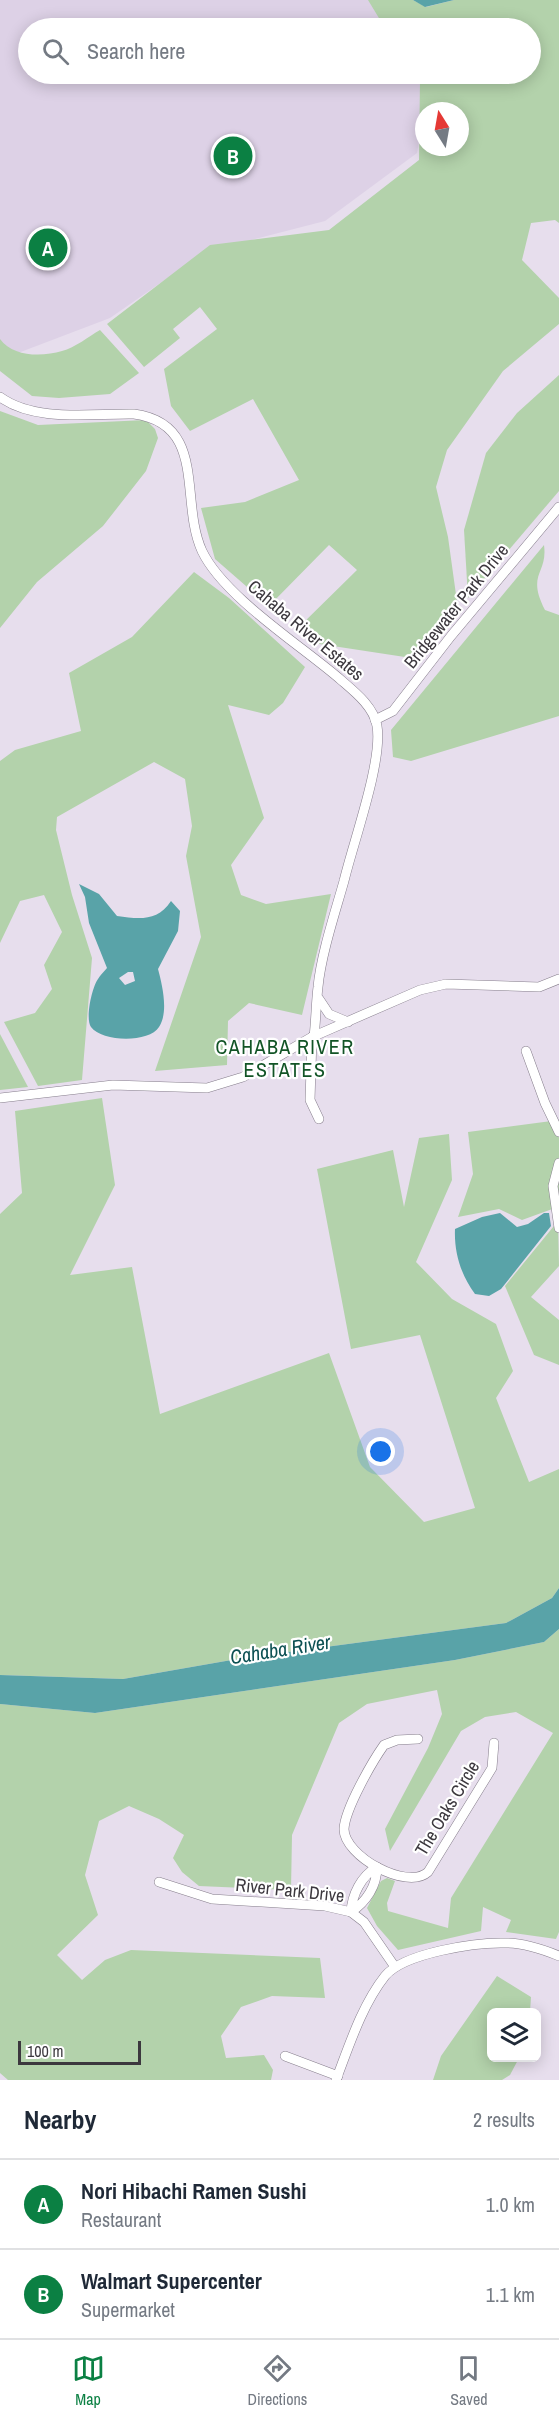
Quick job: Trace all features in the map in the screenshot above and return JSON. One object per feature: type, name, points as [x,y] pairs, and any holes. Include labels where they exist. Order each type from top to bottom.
[{"type":"street","name":"Cahaba River Estates","points":[[0,398],[10,404],[46,413],[134,414],[148,416],[166,425],[176,435],[184,454],[196,534],[202,551],[216,572],[258,612],[350,687],[367,705],[375,720]]},
{"type":"street","name":"Bridgewater Park Drive","points":[[375,720],[393,711],[451,636],[559,507]]},
{"type":"street","points":[[319,1119],[310,1100],[313,1037],[318,998],[323,964],[375,761],[375,720]]},
{"type":"street","points":[[0,1098],[113,1085],[207,1088],[243,1077],[313,1037],[420,990],[446,984],[538,987],[559,980]]},
{"type":"street","points":[[318,998],[329,1014],[348,1022]]},
{"type":"street","points":[[526,1051],[545,1103],[559,1132]]},
{"type":"street","points":[[559,1163],[553,1186],[559,1228]]},
{"type":"street","name":"The Oaks Circle","points":[[418,1740],[397,1740],[384,1745],[345,1822],[344,1831],[350,1845],[377,1868],[396,1876],[419,1877],[428,1872],[492,1768],[495,1743]]},
{"type":"street","points":[[351,1912],[364,1904],[377,1877],[377,1868]]},
{"type":"street","name":"River Park Drive","points":[[159,1882],[212,1899],[325,1906],[351,1912],[364,1923],[395,1967]]},
{"type":"street","points":[[285,2056],[337,2078],[375,1992],[386,1975],[395,1967],[416,1957],[495,1943],[533,1947],[559,1956]]},
{"type":"shaded area","points":[[0,0],[397,0],[404,18],[18,18],[18,84],[429,84],[426,102],[415,102],[415,154],[325,221],[205,252],[110,318],[18,353],[0,347]]},
{"type":"green space","points":[[368,0],[413,0],[426,7],[454,0],[559,0],[559,223],[555,220],[531,223],[522,260],[559,298],[559,324],[503,371],[447,450],[436,487],[448,537],[458,609],[418,659],[313,643],[298,628],[357,570],[329,545],[269,606],[215,559],[201,508],[245,502],[299,480],[253,399],[190,431],[171,406],[164,369],[217,329],[200,307],[173,329],[180,338],[144,367],[107,324],[210,245],[329,230],[419,160],[419,156],[469,156],[469,102],[420,102],[420,84],[541,84],[541,18],[379,18]]},
{"type":"green space","points":[[100,330],[139,373],[110,394],[59,398],[32,396],[0,371],[0,339],[12,349],[37,355],[62,351]]},
{"type":"green space","points":[[559,375],[559,491],[468,598],[464,530],[486,453],[517,413]]},
{"type":"green space","points":[[0,411],[38,425],[146,420],[155,429],[158,438],[146,471],[103,526],[37,582],[0,628]]},
{"type":"green space","points":[[544,545],[543,563],[537,588],[545,610],[559,615],[559,716],[411,761],[393,757],[391,730]]},
{"type":"green space","points":[[194,572],[229,598],[305,667],[283,703],[269,715],[228,705],[264,818],[231,865],[241,895],[266,904],[331,894],[302,1015],[249,1003],[228,1021],[227,1065],[155,1071],[201,937],[186,856],[192,826],[185,779],[154,762],[57,817],[56,830],[72,895],[92,958],[82,1080],[38,1086],[4,1022],[35,1013],[52,989],[44,965],[62,932],[44,895],[20,901],[0,943],[0,761],[15,750],[81,731],[69,673],[132,637]]},
{"type":"green space","points":[[0,1034],[28,1087],[0,1090]]},
{"type":"green space","points":[[102,1098],[115,1185],[70,1275],[132,1267],[160,1414],[329,1353],[370,1467],[424,1522],[475,1508],[420,1335],[351,1349],[317,1169],[393,1150],[404,1207],[419,1138],[449,1134],[452,1180],[416,1262],[452,1299],[496,1324],[513,1371],[496,1398],[529,1482],[559,1469],[559,1588],[552,1598],[506,1623],[243,1658],[123,1679],[0,1675],[0,1214],[22,1193],[15,1111]]},
{"type":"green space","points":[[559,1120],[559,1211],[555,1208],[522,1220],[499,1209],[458,1217],[473,1174],[468,1132]]},
{"type":"green space","points":[[558,1221],[559,1266],[531,1297],[559,1320],[559,1365],[534,1355],[505,1286]]},
{"type":"green space","points":[[559,1629],[559,1932],[556,1939],[506,1932],[511,1920],[483,1907],[481,1931],[398,1950],[377,1926],[367,1908],[381,1881],[387,1878],[395,1881],[387,1903],[388,1911],[448,1928],[451,1898],[553,1733],[516,1712],[485,1717],[461,1731],[390,1851],[385,1829],[428,1748],[442,1714],[437,1690],[367,1704],[339,1723],[292,1835],[291,1890],[199,1886],[182,1872],[173,1858],[184,1835],[159,1819],[129,1806],[99,1821],[85,1875],[98,1915],[57,1955],[82,1980],[105,1960],[131,1950],[320,1958],[325,1998],[272,1996],[241,2007],[221,2036],[226,2058],[264,2055],[273,2070],[271,2080],[8,2080],[0,2073],[0,1704],[95,1713],[455,1660],[544,1642]]},
{"type":"green space","points":[[497,1976],[531,1997],[530,2008],[487,2008],[487,2062],[517,2062],[510,2075],[502,2080],[433,2080],[441,2056]]},
{"type":"water","points":[[413,0],[454,0],[425,7]]},
{"type":"water","points":[[79,884],[99,894],[117,916],[147,918],[160,913],[171,901],[180,911],[178,931],[158,969],[164,998],[164,1014],[159,1027],[146,1036],[125,1039],[105,1036],[97,1032],[89,1023],[89,1010],[96,983],[107,968],[89,923],[85,897]],"holes":[[[128,972],[133,972],[135,981],[125,985],[119,978]]]},
{"type":"water","points":[[500,1213],[517,1227],[528,1224],[544,1213],[549,1213],[551,1226],[501,1289],[489,1296],[475,1294],[459,1263],[455,1229],[482,1217]]},
{"type":"water","points":[[559,1588],[559,1629],[544,1642],[455,1660],[95,1713],[0,1704],[0,1675],[123,1679],[243,1658],[506,1623],[552,1598]]},
{"type":"place","name":"Walmart Supercenter","points":[[233,156]]},
{"type":"place","name":"Nori Hibachi Ramen Sushi","points":[[48,248]]},
{"type":"district","name":"CAHABA RIVER ESTATES","points":[[285,1058]]},
{"type":"water label","name":"Cahaba River","points":[[280,1649]]}]
